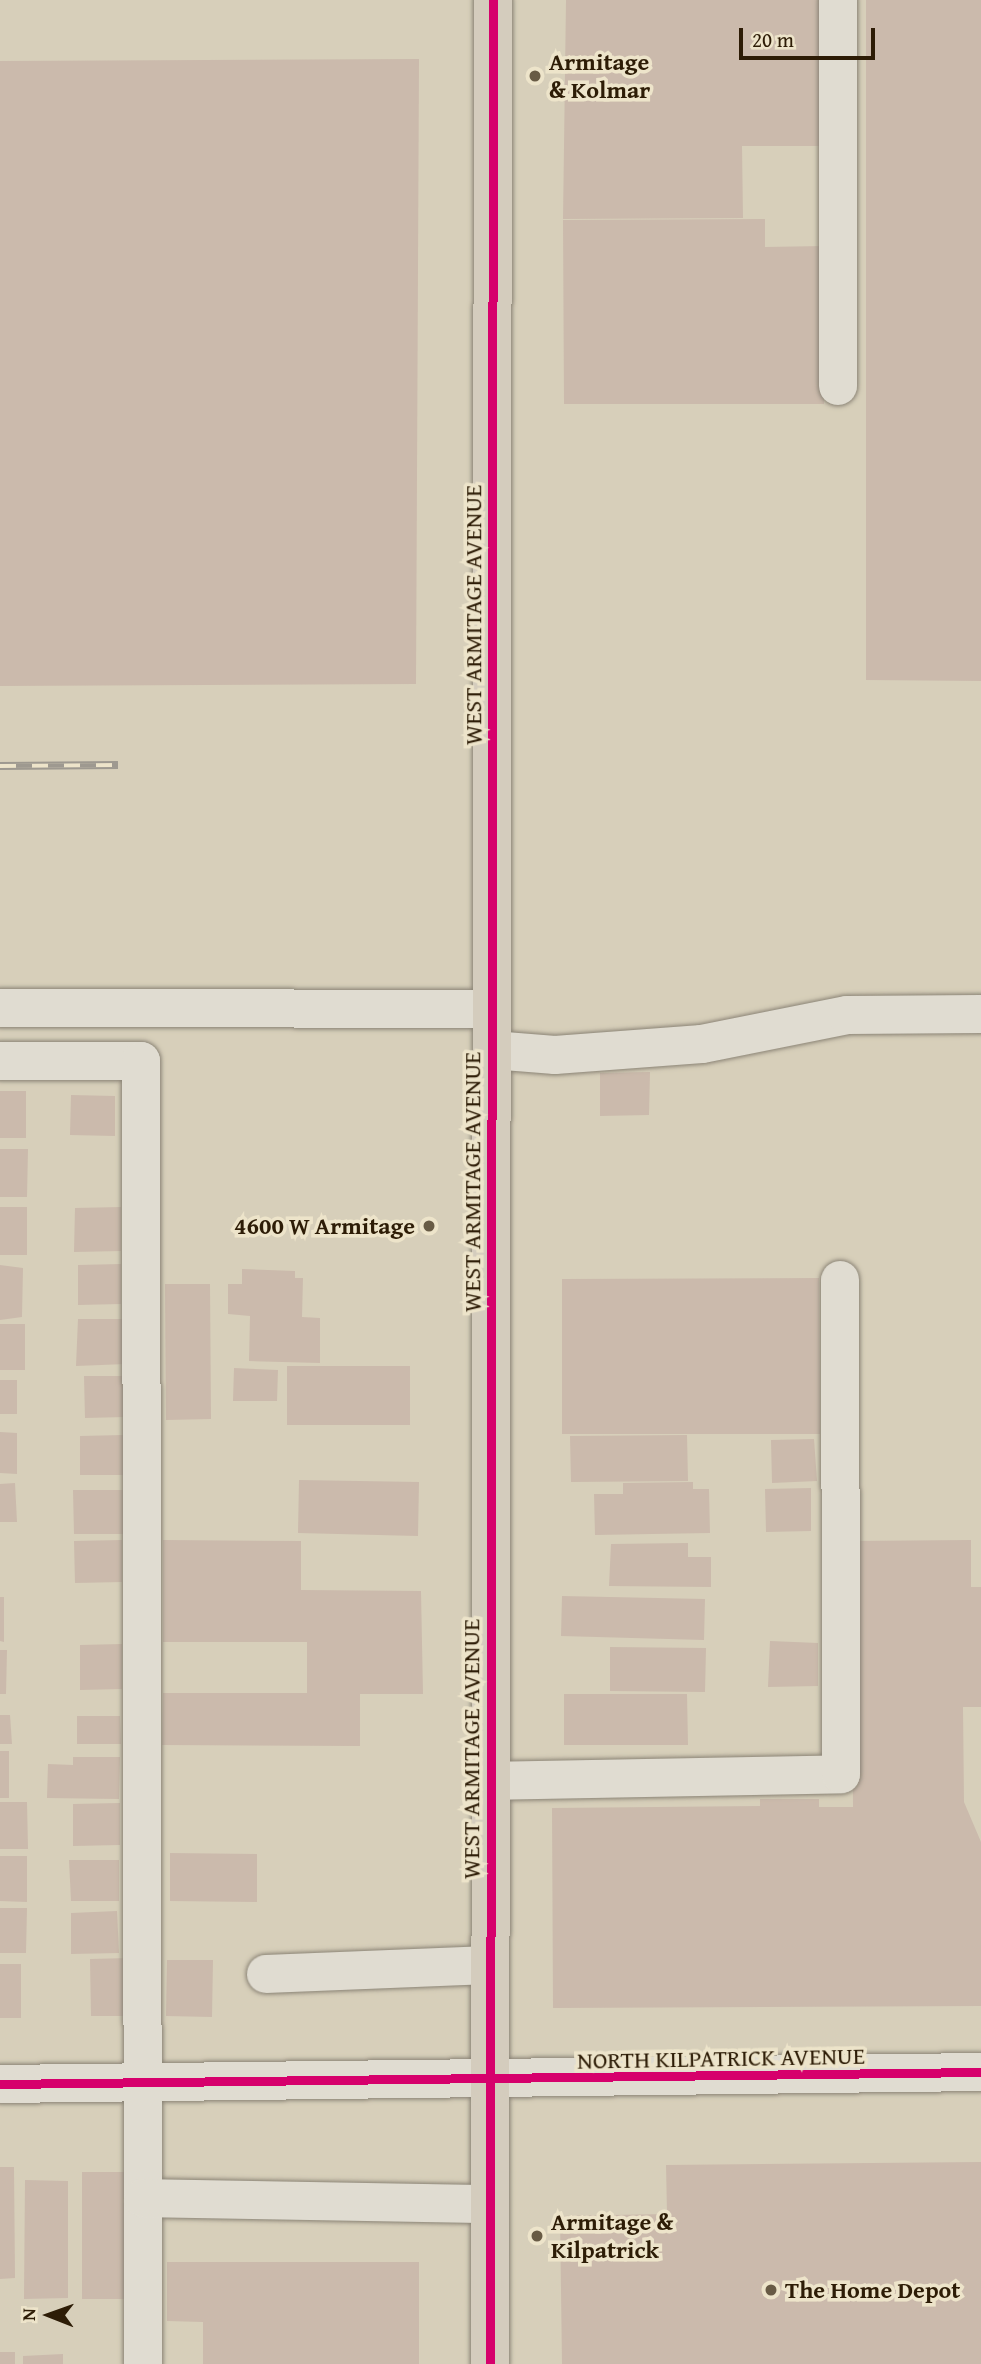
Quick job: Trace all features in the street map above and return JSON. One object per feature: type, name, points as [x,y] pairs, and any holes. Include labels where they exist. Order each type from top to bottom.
[{"type":"main road","name":"WEST ARMITAGE AVENUE","points":[[490,2364],[493,0]]},
{"type":"street","points":[[838,0],[838,386]]},
{"type":"street","points":[[0,1008],[492,1009]]},
{"type":"street","points":[[492,1050],[555,1055],[702,1044],[847,1015],[981,1014]]},
{"type":"street","points":[[0,1061],[141,1060],[143,2364]]},
{"type":"street","points":[[490,1781],[841,1774],[840,1279]]},
{"type":"street","points":[[266,1974],[489,1965]]},
{"type":"street","name":"NORTH KILPATRICK AVENUE","points":[[0,2084],[489,2081],[981,2072]]},
{"type":"street","points":[[143,2198],[490,2204]]},
{"type":"building","points":[[566,0],[821,0],[820,146],[742,146],[743,218],[563,219]]},
{"type":"building","points":[[866,0],[981,0],[981,681],[866,680]]},
{"type":"building","points":[[419,59],[416,684],[0,686],[0,61]]},
{"type":"building","points":[[765,219],[765,247],[824,246],[824,404],[564,404],[563,220]]},
{"type":"building","points":[[650,1072],[649,1115],[600,1116],[600,1073]]},
{"type":"building","points":[[0,1091],[26,1091],[26,1138],[0,1138]]},
{"type":"building","points":[[71,1095],[115,1096],[115,1136],[70,1135]]},
{"type":"building","points":[[0,1149],[28,1149],[27,1197],[0,1197]]},
{"type":"building","points":[[0,1207],[27,1207],[27,1255],[0,1255]]},
{"type":"building","points":[[121,1207],[121,1251],[74,1252],[75,1208]]},
{"type":"building","points":[[121,1264],[121,1304],[78,1305],[78,1265]]},
{"type":"building","points":[[0,1265],[23,1268],[22,1317],[0,1320]]},
{"type":"building","points":[[242,1269],[295,1271],[295,1278],[303,1278],[302,1317],[320,1318],[320,1363],[249,1361],[250,1316],[228,1314],[228,1284],[242,1284]]},
{"type":"building","points":[[819,1278],[820,1434],[562,1434],[562,1279]]},
{"type":"building","points":[[165,1284],[210,1284],[211,1419],[166,1420]]},
{"type":"building","points":[[78,1319],[126,1319],[126,1364],[76,1366]]},
{"type":"building","points":[[0,1324],[25,1324],[25,1370],[0,1370]]},
{"type":"building","points":[[287,1366],[410,1366],[410,1425],[287,1425]]},
{"type":"building","points":[[234,1368],[278,1370],[277,1401],[233,1401]]},
{"type":"building","points":[[84,1376],[125,1376],[125,1417],[85,1418]]},
{"type":"building","points":[[0,1380],[17,1380],[17,1414],[0,1414]]},
{"type":"building","points":[[0,1432],[17,1433],[17,1474],[0,1473]]},
{"type":"building","points":[[123,1435],[124,1475],[80,1475],[80,1436]]},
{"type":"building","points":[[687,1435],[688,1481],[571,1482],[570,1436]]},
{"type":"building","points":[[814,1439],[817,1481],[772,1483],[771,1440]]},
{"type":"building","points":[[299,1480],[419,1482],[418,1536],[298,1533]]},
{"type":"building","points":[[693,1482],[693,1489],[709,1489],[710,1533],[595,1535],[594,1494],[623,1494],[623,1483]]},
{"type":"building","points":[[15,1483],[17,1522],[0,1522],[0,1484]]},
{"type":"building","points":[[811,1488],[811,1531],[766,1532],[765,1489]]},
{"type":"building","points":[[73,1490],[124,1490],[124,1534],[74,1534]]},
{"type":"building","points":[[122,1540],[122,1582],[75,1583],[74,1541]]},
{"type":"building","points":[[163,1540],[301,1541],[301,1590],[421,1591],[423,1694],[360,1694],[360,1746],[162,1745],[163,1693],[307,1693],[307,1642],[163,1642]]},
{"type":"building","points":[[971,1540],[971,1587],[981,1587],[981,1707],[963,1707],[964,1802],[981,1842],[981,2006],[553,2008],[552,1808],[760,1806],[760,1799],[819,1799],[819,1807],[853,1807],[851,1541]]},
{"type":"building","points":[[688,1543],[688,1557],[711,1557],[711,1587],[609,1586],[611,1544]]},
{"type":"building","points":[[562,1596],[705,1599],[704,1640],[561,1636]]},
{"type":"building","points":[[0,1597],[4,1597],[4,1642],[0,1641]]},
{"type":"building","points":[[770,1641],[818,1643],[818,1686],[768,1687]]},
{"type":"building","points":[[122,1644],[122,1689],[80,1690],[80,1645]]},
{"type":"building","points":[[610,1647],[706,1648],[705,1692],[610,1691]]},
{"type":"building","points":[[0,1650],[7,1650],[6,1694],[0,1694]]},
{"type":"building","points":[[564,1694],[687,1694],[688,1745],[564,1745]]},
{"type":"building","points":[[0,1715],[10,1715],[12,1744],[0,1744]]},
{"type":"building","points":[[77,1716],[120,1716],[121,1744],[77,1744]]},
{"type":"building","points":[[0,1751],[9,1751],[9,1798],[0,1798]]},
{"type":"building","points":[[73,1757],[120,1757],[119,1799],[47,1798],[48,1764],[73,1765]]},
{"type":"building","points":[[0,1802],[27,1802],[28,1849],[0,1849]]},
{"type":"building","points":[[120,1803],[120,1845],[73,1846],[73,1804]]},
{"type":"building","points":[[170,1853],[257,1854],[257,1902],[170,1901]]},
{"type":"building","points":[[0,1856],[27,1856],[27,1902],[0,1901]]},
{"type":"building","points":[[69,1860],[119,1860],[119,1901],[71,1901]]},
{"type":"building","points":[[0,1908],[27,1908],[26,1953],[0,1953]]},
{"type":"building","points":[[117,1911],[119,1953],[71,1954],[71,1913]]},
{"type":"building","points":[[129,1958],[130,2016],[91,2016],[90,1959]]},
{"type":"building","points":[[167,1960],[213,1960],[212,2017],[166,2016]]},
{"type":"building","points":[[0,1964],[21,1964],[21,2018],[0,2018]]},
{"type":"building","name":"The Home Depot","points":[[981,2162],[981,2364],[562,2364],[560,2216],[667,2214],[666,2165]]},
{"type":"building","points":[[0,2167],[14,2167],[15,2278],[0,2279]]},
{"type":"building","points":[[82,2172],[125,2172],[125,2299],[82,2299]]},
{"type":"building","points":[[25,2180],[68,2181],[68,2298],[24,2299]]},
{"type":"building","points":[[167,2262],[419,2262],[419,2364],[203,2364],[203,2322],[167,2321]]},
{"type":"building","points":[[0,2352],[15,2352],[15,2364],[0,2364]]},
{"type":"building","points":[[63,2354],[63,2364],[23,2364],[23,2356]]},
{"type":"railway","points":[[0,766],[118,765]]},
{"type":"cycle path","points":[[490,2364],[493,0]]},
{"type":"cycle path","points":[[0,2084],[981,2072]]},
{"type":"place","name":"Armitage & Kolmar","points":[[535,76]]},
{"type":"place","name":"4600 W Armitage","points":[[429,1226]]},
{"type":"place","name":"Armitage & Kilpatrick","points":[[537,2236]]},
{"type":"place","name":"The Home Depot","points":[[771,2290]]}]
